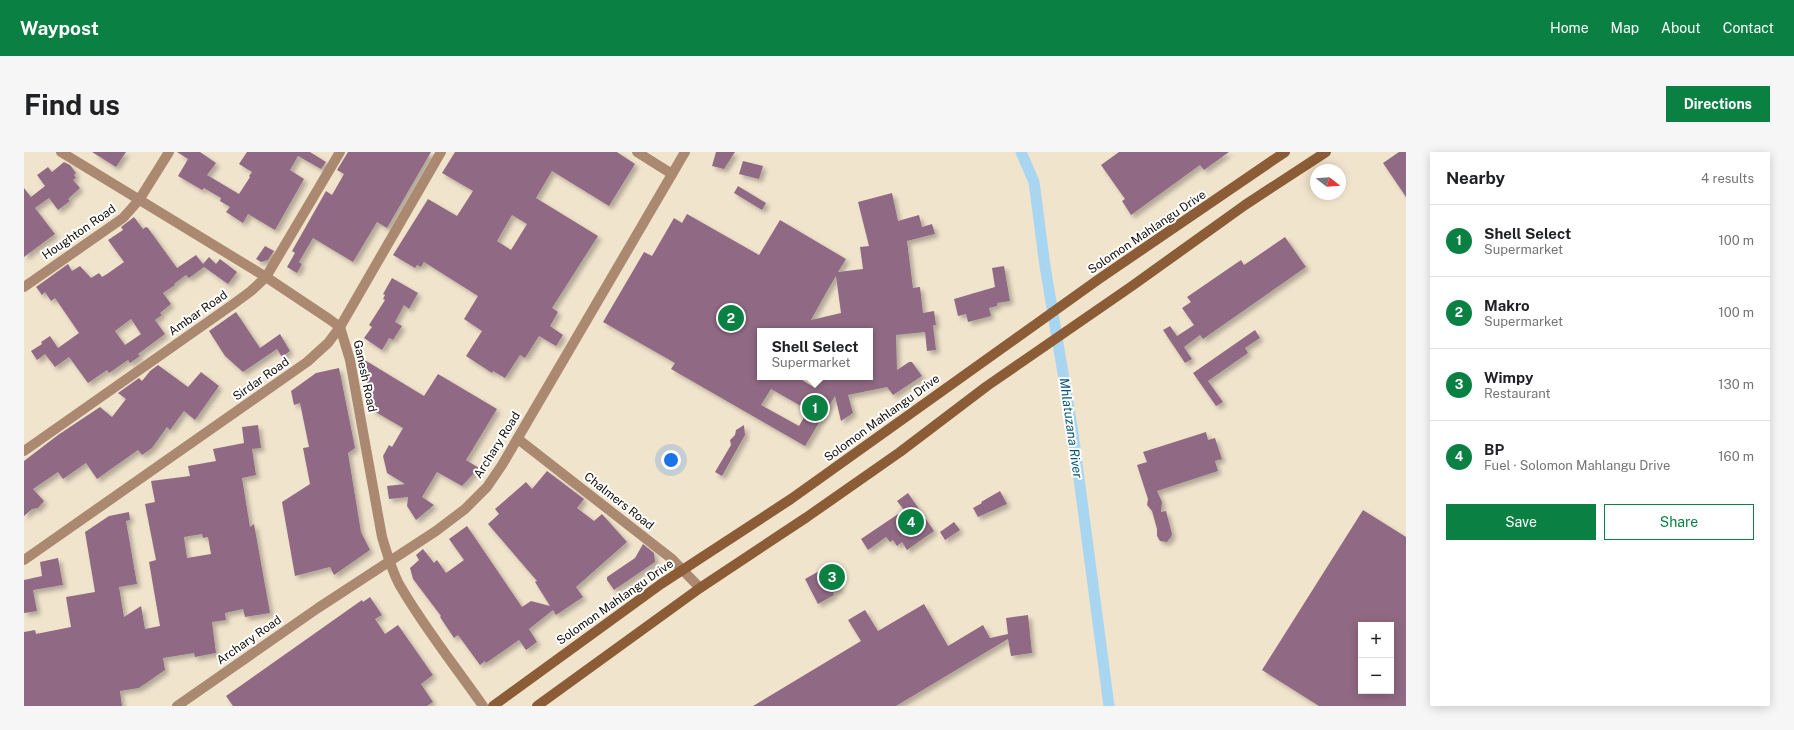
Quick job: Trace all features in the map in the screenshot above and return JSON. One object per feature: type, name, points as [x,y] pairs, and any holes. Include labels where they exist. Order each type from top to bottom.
[{"type":"main road","name":"Solomon Mahlangu Drive","points":[[493,706],[617,615],[791,499],[1104,276],[1285,152]]},
{"type":"main road","points":[[536,706],[700,588],[807,517],[1245,204],[1326,152]]},
{"type":"street","name":"Houghton Road","points":[[24,287],[123,218],[139,200],[170,152]]},
{"type":"street","name":"Ambar Road","points":[[24,451],[239,300],[266,277],[340,152]]},
{"type":"street","name":"Sirdar Road","points":[[24,560],[307,362],[328,343],[340,327],[441,152]]},
{"type":"street","points":[[637,152],[672,174]]},
{"type":"street","name":"Archary Road","points":[[177,706],[389,560],[436,531],[464,509],[487,487],[518,439],[685,152]]},
{"type":"street","name":"Ganesh Road","points":[[66,153],[139,200],[266,277],[340,327],[350,360],[382,537],[389,560],[399,583],[412,604],[483,706]]},
{"type":"street","name":"Chalmers Road","points":[[518,439],[684,569],[700,588]]},
{"type":"building","points":[[92,152],[126,152],[116,167]]},
{"type":"building","points":[[177,152],[200,152],[216,163],[207,175],[239,194],[252,172],[239,164],[247,152],[310,152],[326,162],[321,169],[298,156],[290,170],[304,179],[275,230],[248,214],[243,223],[226,212],[230,207],[220,201],[221,198],[204,188],[202,190],[178,176],[188,159]]},
{"type":"building","points":[[348,152],[431,152],[387,228],[377,222],[353,262],[313,238],[299,262],[302,264],[297,273],[287,267],[295,253],[292,251],[326,191],[332,195],[344,174],[337,170]]},
{"type":"building","points":[[455,152],[617,152],[635,164],[609,206],[552,171],[536,198],[598,236],[552,308],[558,312],[550,326],[563,335],[556,346],[539,336],[525,358],[520,355],[505,378],[493,371],[492,373],[466,356],[482,331],[464,319],[478,296],[424,262],[421,267],[417,265],[415,268],[393,255],[428,199],[457,216],[473,191],[442,173]],"holes":[[[512,215],[527,224],[511,250],[497,241]]]},
{"type":"building","points":[[716,152],[735,152],[724,169],[712,166]]},
{"type":"building","points":[[1119,152],[1229,152],[1204,170],[1200,165],[1131,215],[1122,201],[1125,199],[1101,165]]},
{"type":"building","points":[[1399,152],[1406,152],[1406,197],[1383,163]]},
{"type":"building","points":[[743,161],[763,166],[759,179],[739,174]]},
{"type":"building","points":[[64,162],[70,165],[76,173],[74,175],[76,178],[73,180],[80,188],[68,199],[70,201],[58,210],[49,198],[35,208],[55,234],[24,257],[24,188],[31,197],[45,186],[37,175],[48,167],[52,172]]},
{"type":"building","points":[[738,186],[766,203],[762,210],[734,193]]},
{"type":"building","points":[[892,193],[898,221],[919,215],[922,227],[932,224],[935,234],[907,241],[913,288],[920,287],[923,313],[934,311],[936,325],[933,325],[936,350],[927,351],[925,332],[896,335],[897,370],[909,362],[912,362],[922,376],[893,395],[887,387],[848,395],[853,413],[841,421],[835,396],[805,446],[671,369],[675,363],[603,322],[644,252],[652,256],[674,218],[682,223],[687,214],[759,255],[780,220],[846,259],[838,272],[863,269],[860,247],[869,246],[858,202]],"holes":[[[836,276],[841,313],[811,320]],[[771,389],[808,410],[799,426],[761,405]]]},
{"type":"building","points":[[134,217],[143,229],[146,227],[148,228],[177,268],[196,255],[203,264],[209,257],[216,264],[220,259],[237,272],[228,284],[204,267],[189,278],[186,275],[163,293],[171,304],[160,313],[162,315],[155,320],[165,334],[138,354],[140,356],[130,363],[128,360],[109,373],[107,370],[88,383],[69,357],[55,367],[45,354],[37,360],[31,351],[42,344],[41,342],[50,336],[58,348],[79,333],[55,298],[51,301],[45,292],[42,295],[36,287],[68,264],[72,271],[80,266],[91,278],[99,273],[102,277],[124,262],[108,240],[123,230],[121,227]],"holes":[[[131,319],[141,334],[125,345],[115,331]]]},
{"type":"building","points":[[1285,237],[1306,267],[1203,339],[1200,335],[1184,347],[1192,359],[1185,363],[1163,330],[1170,326],[1177,336],[1194,325],[1182,308],[1191,302],[1187,297],[1241,260],[1244,265]]},
{"type":"building","points":[[265,246],[274,251],[268,260],[261,262],[256,259]]},
{"type":"building","points":[[1004,266],[1010,301],[997,303],[997,306],[989,308],[991,316],[968,322],[966,314],[958,316],[954,299],[995,287],[992,268]]},
{"type":"building","points":[[392,278],[418,293],[409,309],[404,305],[395,322],[402,326],[393,340],[389,338],[382,350],[364,338],[372,327],[369,325],[385,300],[383,299],[385,295],[383,294]]},
{"type":"building","points":[[236,312],[260,348],[280,334],[290,351],[282,357],[277,349],[243,372],[225,356],[209,331]]},
{"type":"building","points":[[1255,330],[1260,338],[1245,348],[1248,353],[1208,381],[1223,402],[1216,406],[1193,373]]},
{"type":"building","points":[[363,359],[424,396],[438,374],[497,409],[466,460],[479,468],[462,486],[437,472],[422,497],[434,505],[416,520],[407,506],[408,497],[389,499],[387,486],[405,484],[387,473],[383,456],[389,445],[392,447],[403,428],[372,410]]},
{"type":"building","points":[[158,365],[188,387],[201,372],[219,386],[195,420],[184,411],[170,430],[167,427],[152,448],[142,455],[138,450],[97,479],[86,463],[63,479],[58,472],[33,489],[44,501],[38,508],[32,509],[24,516],[24,461],[58,435],[100,407],[112,417],[126,399],[118,393],[139,378],[142,381],[150,371]]},
{"type":"building","points":[[339,368],[355,448],[348,453],[361,532],[370,550],[334,575],[330,567],[295,576],[282,502],[310,484],[303,448],[309,447],[300,403],[294,405],[291,391],[316,373]]},
{"type":"building","points":[[258,425],[261,448],[252,449],[256,475],[242,478],[250,527],[254,524],[270,613],[245,617],[243,609],[225,613],[226,620],[212,622],[216,653],[195,657],[194,653],[163,658],[165,670],[139,688],[120,691],[122,706],[24,706],[24,632],[35,630],[36,634],[71,627],[66,597],[95,592],[85,532],[109,516],[129,512],[130,520],[126,521],[137,584],[119,587],[124,617],[141,606],[145,629],[160,626],[149,562],[156,560],[145,504],[155,502],[151,481],[190,476],[188,466],[216,461],[213,449],[244,443],[242,427]],"holes":[[[202,534],[203,538],[208,537],[211,554],[187,558],[184,537]]]},
{"type":"building","points":[[744,425],[745,435],[722,476],[715,472],[731,445],[730,440],[735,435],[736,430]]},
{"type":"building","points":[[1206,432],[1208,440],[1215,438],[1222,459],[1215,461],[1218,471],[1157,491],[1162,502],[1161,512],[1166,511],[1172,534],[1167,542],[1160,541],[1157,536],[1157,529],[1152,511],[1147,505],[1148,499],[1137,465],[1147,462],[1143,452]]},
{"type":"building","points":[[547,471],[584,499],[577,508],[594,521],[602,514],[627,542],[576,587],[583,597],[556,615],[553,610],[529,629],[537,642],[526,650],[519,640],[486,663],[485,661],[480,665],[458,635],[454,638],[440,617],[441,616],[413,579],[410,568],[419,560],[416,555],[423,549],[434,563],[437,560],[446,573],[464,560],[449,539],[467,526],[522,607],[531,601],[550,606],[535,582],[537,581],[488,524],[499,514],[495,509],[526,482],[532,489]]},
{"type":"building","points":[[1000,491],[1007,504],[978,517],[973,508]]},
{"type":"building","points":[[908,493],[934,531],[907,550],[902,542],[897,546],[893,540],[890,542],[886,537],[868,550],[861,539],[904,510],[897,501]]},
{"type":"building","points":[[1363,510],[1406,537],[1406,706],[1319,706],[1262,670]]},
{"type":"building","points":[[954,522],[960,530],[945,540],[940,532]]},
{"type":"building","points":[[643,544],[654,553],[655,562],[614,590],[607,580],[607,577],[635,558]]},
{"type":"building","points":[[58,558],[63,585],[33,590],[37,611],[24,613],[24,580],[42,576],[40,562]]},
{"type":"building","points":[[828,566],[841,589],[833,593],[834,595],[818,604],[805,579]]},
{"type":"building","points":[[370,597],[382,615],[375,619],[385,634],[398,625],[433,675],[421,684],[433,702],[427,706],[233,706],[226,696],[362,600],[363,602]]},
{"type":"building","points":[[924,604],[948,646],[983,625],[990,638],[1008,634],[1006,618],[1028,615],[1032,653],[1011,656],[1008,639],[896,706],[753,706],[861,641],[848,620],[865,610],[878,631]]},
{"type":"waterway","name":"Mhlatuzana River","points":[[1021,152],[1034,182],[1045,266],[1073,433],[1109,706]]},
{"type":"place","name":"Makro","points":[[731,318]]},
{"type":"place","name":"Shell Select","points":[[815,408]]},
{"type":"place","name":"BP","points":[[911,522]]},
{"type":"place","name":"Wimpy","points":[[832,577]]}]
